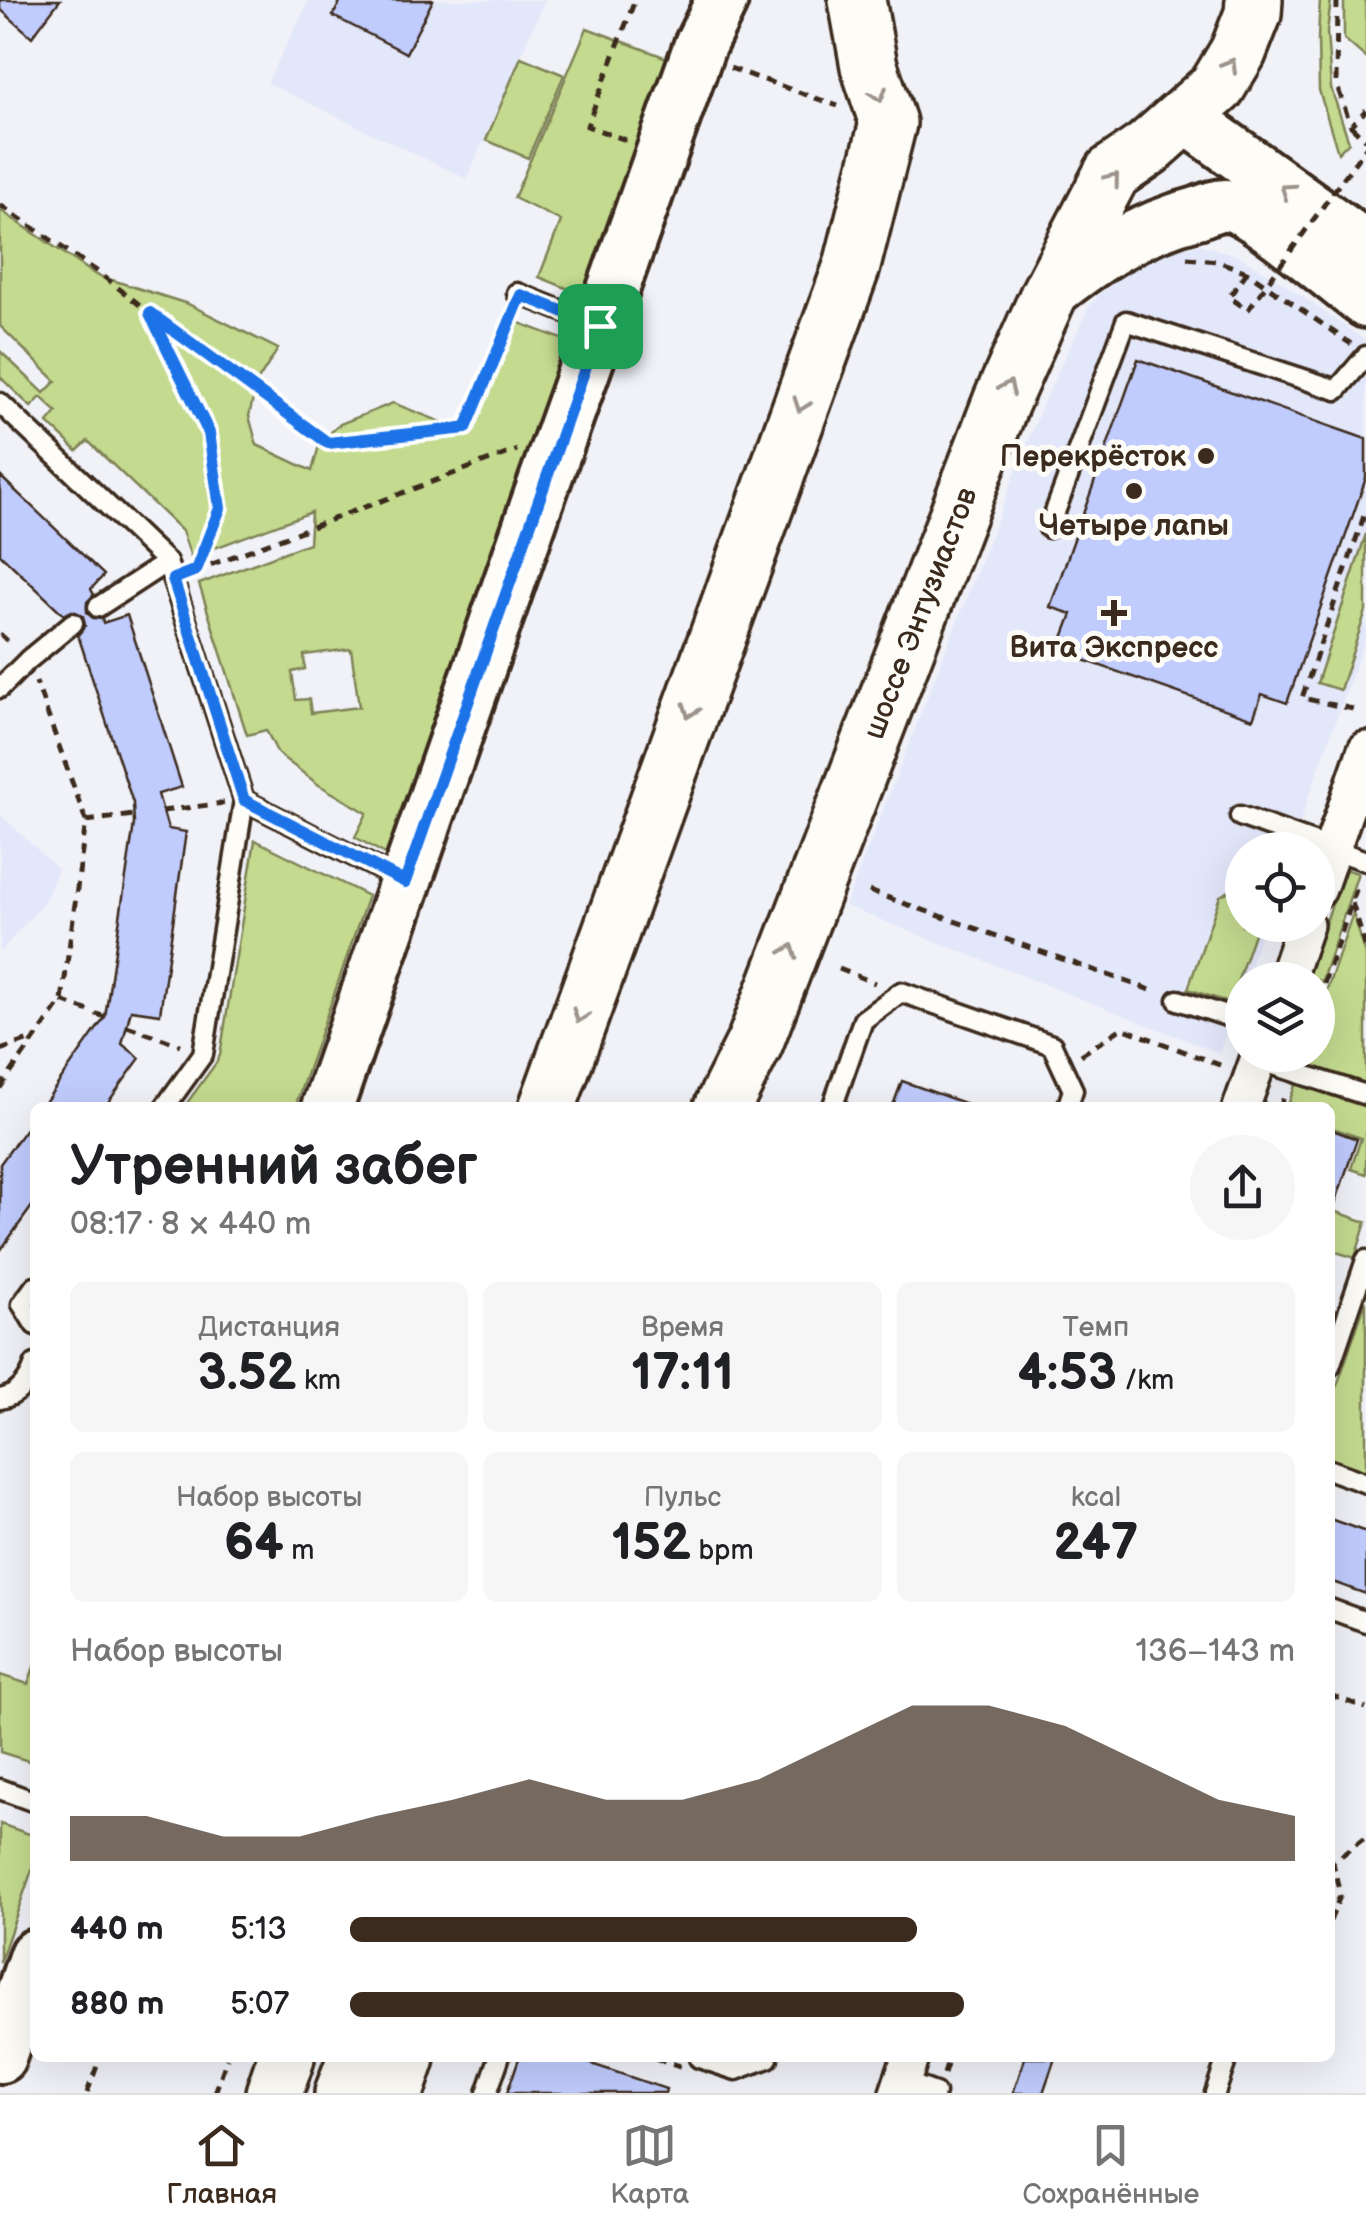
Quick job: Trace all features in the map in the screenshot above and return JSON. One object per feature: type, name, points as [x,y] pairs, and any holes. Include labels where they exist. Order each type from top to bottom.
[{"type":"main road","points":[[329,1102],[600,326],[722,0]]},
{"type":"main road","points":[[549,1102],[852,266],[888,123],[869,66],[858,0]]},
{"type":"main road","name":"шоссе Энтузиастов","points":[[725,1102],[754,1042],[1001,402],[1049,294],[1112,174],[1185,118],[1217,87],[1238,52],[1254,0]]},
{"type":"main road","points":[[1185,118],[1366,246]]},
{"type":"main road","points":[[1049,294],[1110,248],[1170,220],[1226,205],[1247,213],[1279,234],[1361,334]]},
{"type":"main road","points":[[735,1102],[754,1042]]},
{"type":"main road","points":[[0,2057],[30,1970]]},
{"type":"main road","points":[[274,2093],[285,2062]]},
{"type":"main road","points":[[344,2093],[355,2062]]},
{"type":"main road","points":[[394,2093],[406,2062]]},
{"type":"street","points":[[1335,840],[1366,750]]},
{"type":"street","points":[[1242,1102],[1246,1072]]},
{"type":"lane","points":[[519,294],[600,326]]},
{"type":"lane","points":[[1049,528],[1126,322],[1337,390],[1361,334]]},
{"type":"lane","points":[[0,403],[170,570],[244,800],[203,1054],[168,1102]]},
{"type":"lane","points":[[98,606],[170,570]]},
{"type":"lane","points":[[0,688],[73,623]]},
{"type":"lane","points":[[244,800],[405,882]]},
{"type":"lane","points":[[1240,816],[1285,832]]},
{"type":"lane","points":[[1335,851],[1364,868]]},
{"type":"lane","points":[[834,1102],[863,1020],[901,992],[1052,1046],[1073,1090],[1069,1102]]},
{"type":"lane","points":[[1178,1000],[1225,1015]]},
{"type":"lane","points":[[1287,1072],[1366,1094]]},
{"type":"lane","points":[[1335,1351],[1366,1260]]},
{"type":"lane","points":[[30,1293],[22,1304],[30,1317]]},
{"type":"lane","points":[[0,1399],[8,1398],[30,1377]]},
{"type":"lane","points":[[1335,1472],[1366,1482]]},
{"type":"lane","points":[[1335,1612],[1366,1622]]},
{"type":"lane","points":[[0,1789],[30,1800]]},
{"type":"lane","points":[[487,2093],[498,2062]]},
{"type":"lane","points":[[711,2062],[736,2070],[757,2062]]},
{"type":"lane","points":[[1214,2093],[1226,2062]]},
{"type":"path","points":[[634,0],[587,126],[643,146]]},
{"type":"path","points":[[1247,272],[1230,297],[1248,310],[1366,144],[1352,126],[1336,83],[1337,0]]},
{"type":"path","points":[[710,37],[847,109]]},
{"type":"path","points":[[1352,126],[1366,110]]},
{"type":"path","points":[[0,205],[98,272],[328,443],[466,428],[519,294]]},
{"type":"path","points":[[1187,258],[1217,260],[1247,272],[1361,334]]},
{"type":"path","points":[[150,313],[209,433],[220,508],[196,570]]},
{"type":"path","points":[[170,570],[196,570],[523,448]]},
{"type":"path","points":[[1353,709],[1302,698],[1366,510]]},
{"type":"path","points":[[0,634],[28,660],[86,821],[62,1002],[0,1088]]},
{"type":"path","points":[[162,810],[244,800]]},
{"type":"path","points":[[86,821],[134,814]]},
{"type":"path","points":[[1331,962],[1364,868]]},
{"type":"path","points":[[869,891],[1178,1000]]},
{"type":"path","points":[[1352,902],[1366,948]]},
{"type":"path","points":[[839,969],[901,992]]},
{"type":"path","points":[[62,1002],[105,1017]]},
{"type":"path","points":[[127,1026],[203,1054]]},
{"type":"path","points":[[1062,1066],[1122,1028],[1225,1055]]},
{"type":"path","points":[[0,1050],[38,1037]]},
{"type":"path","points":[[1335,1697],[1366,1708]]},
{"type":"path","points":[[1335,1860],[1366,1837]]},
{"type":"path","points":[[1335,1875],[1340,1896],[1335,1908]]},
{"type":"path","points":[[87,2093],[99,2062]]},
{"type":"path","points":[[214,2093],[226,2062]]},
{"type":"shaded area","points":[[309,0],[545,0],[467,179],[267,83]]},
{"type":"shaded area","points":[[1200,244],[1239,256],[1366,341],[1366,636],[1296,832],[1225,832],[1225,942],[1258,942],[1251,962],[1225,962],[1225,1036],[1219,1053],[845,906],[1043,403],[1089,306],[1117,275],[1158,253]]},
{"type":"shaded area","points":[[0,814],[58,869],[40,907],[0,952]]},
{"type":"green space","points":[[1320,0],[1331,0],[1327,32],[1331,88],[1349,142],[1338,153],[1319,90]]},
{"type":"green space","points":[[1344,0],[1366,0],[1366,58],[1344,39]]},
{"type":"green space","points":[[587,28],[667,58],[586,296],[539,277],[561,221],[514,198]]},
{"type":"green space","points":[[521,57],[564,75],[528,158],[486,140]]},
{"type":"green space","points":[[0,210],[96,275],[188,304],[278,349],[257,382],[249,416],[257,445],[312,471],[320,442],[340,424],[393,403],[472,434],[517,322],[570,342],[392,858],[355,837],[367,813],[319,785],[278,754],[266,730],[247,735],[199,584],[309,543],[311,512],[191,557],[182,531],[88,441],[77,451],[48,423],[57,412],[41,397],[31,407],[0,377],[0,351],[44,393],[56,381],[0,326]],"holes":[[[351,649],[359,707],[311,713],[309,699],[296,700],[292,672],[305,669],[304,655]]]},
{"type":"green space","points":[[1366,534],[1366,611],[1340,690],[1317,683]]},
{"type":"green space","points":[[255,840],[368,896],[297,1102],[188,1102],[220,1055]]},
{"type":"green space","points":[[1344,869],[1358,873],[1335,941],[1335,895]]},
{"type":"green space","points":[[1225,893],[1225,942],[1251,942],[1244,962],[1225,962],[1225,1001],[1188,989],[1220,896]]},
{"type":"green space","points":[[1353,913],[1366,955],[1366,1091],[1308,1072],[1335,1072],[1335,966]]},
{"type":"green space","points":[[1319,942],[1335,942],[1328,962],[1312,962]]},
{"type":"green space","points":[[1297,1080],[1366,1104],[1366,1174],[1351,1169],[1361,1138],[1335,1129],[1335,1102],[1289,1102]]},
{"type":"green space","points":[[1337,1212],[1366,1222],[1355,1258],[1335,1252]]},
{"type":"green space","points":[[1366,1301],[1366,1475],[1335,1465],[1335,1391]]},
{"type":"green space","points":[[0,1675],[28,1684],[30,1678],[30,1761],[0,1752]]},
{"type":"green space","points":[[0,1824],[30,1834],[30,1875],[0,1962]]},
{"type":"building","points":[[0,0],[60,0],[32,37],[0,9]]},
{"type":"building","points":[[341,0],[433,0],[406,53],[333,16]]},
{"type":"building","points":[[1138,359],[1366,439],[1366,478],[1287,703],[1262,694],[1253,719],[1058,651],[1072,614],[1050,607]]},
{"type":"building","points":[[0,476],[104,575],[91,589],[94,595],[87,602],[87,613],[103,623],[127,615],[182,787],[158,794],[168,829],[186,832],[160,1014],[131,1010],[122,1044],[140,1058],[108,1102],[45,1102],[105,1017],[134,824],[133,803],[78,635],[85,626],[83,616],[72,611],[64,615],[0,554]]},
{"type":"building","points":[[902,1081],[961,1102],[894,1102]]},
{"type":"building","points":[[30,1123],[30,1209],[0,1251],[0,1164]]},
{"type":"building","points":[[1335,1131],[1357,1139],[1335,1204]]},
{"type":"building","points":[[1335,1521],[1366,1532],[1366,1594],[1335,1583]]},
{"type":"building","points":[[518,2062],[586,2062],[666,2089],[665,2093],[507,2093]]},
{"type":"building","points":[[1024,2062],[1054,2062],[1043,2093],[1013,2093]]},
{"type":"place","name":"Перекрёсток","points":[[1206,456]]},
{"type":"place","name":"Четыре лапы","points":[[1134,491]]},
{"type":"place","name":"Вита Экспресс","points":[[1114,613]]},
{"type":"route","points":[[521,295],[600,326],[405,882],[244,800],[173,579],[196,570],[220,508],[209,433],[150,313],[328,443],[466,428],[521,295]]}]
